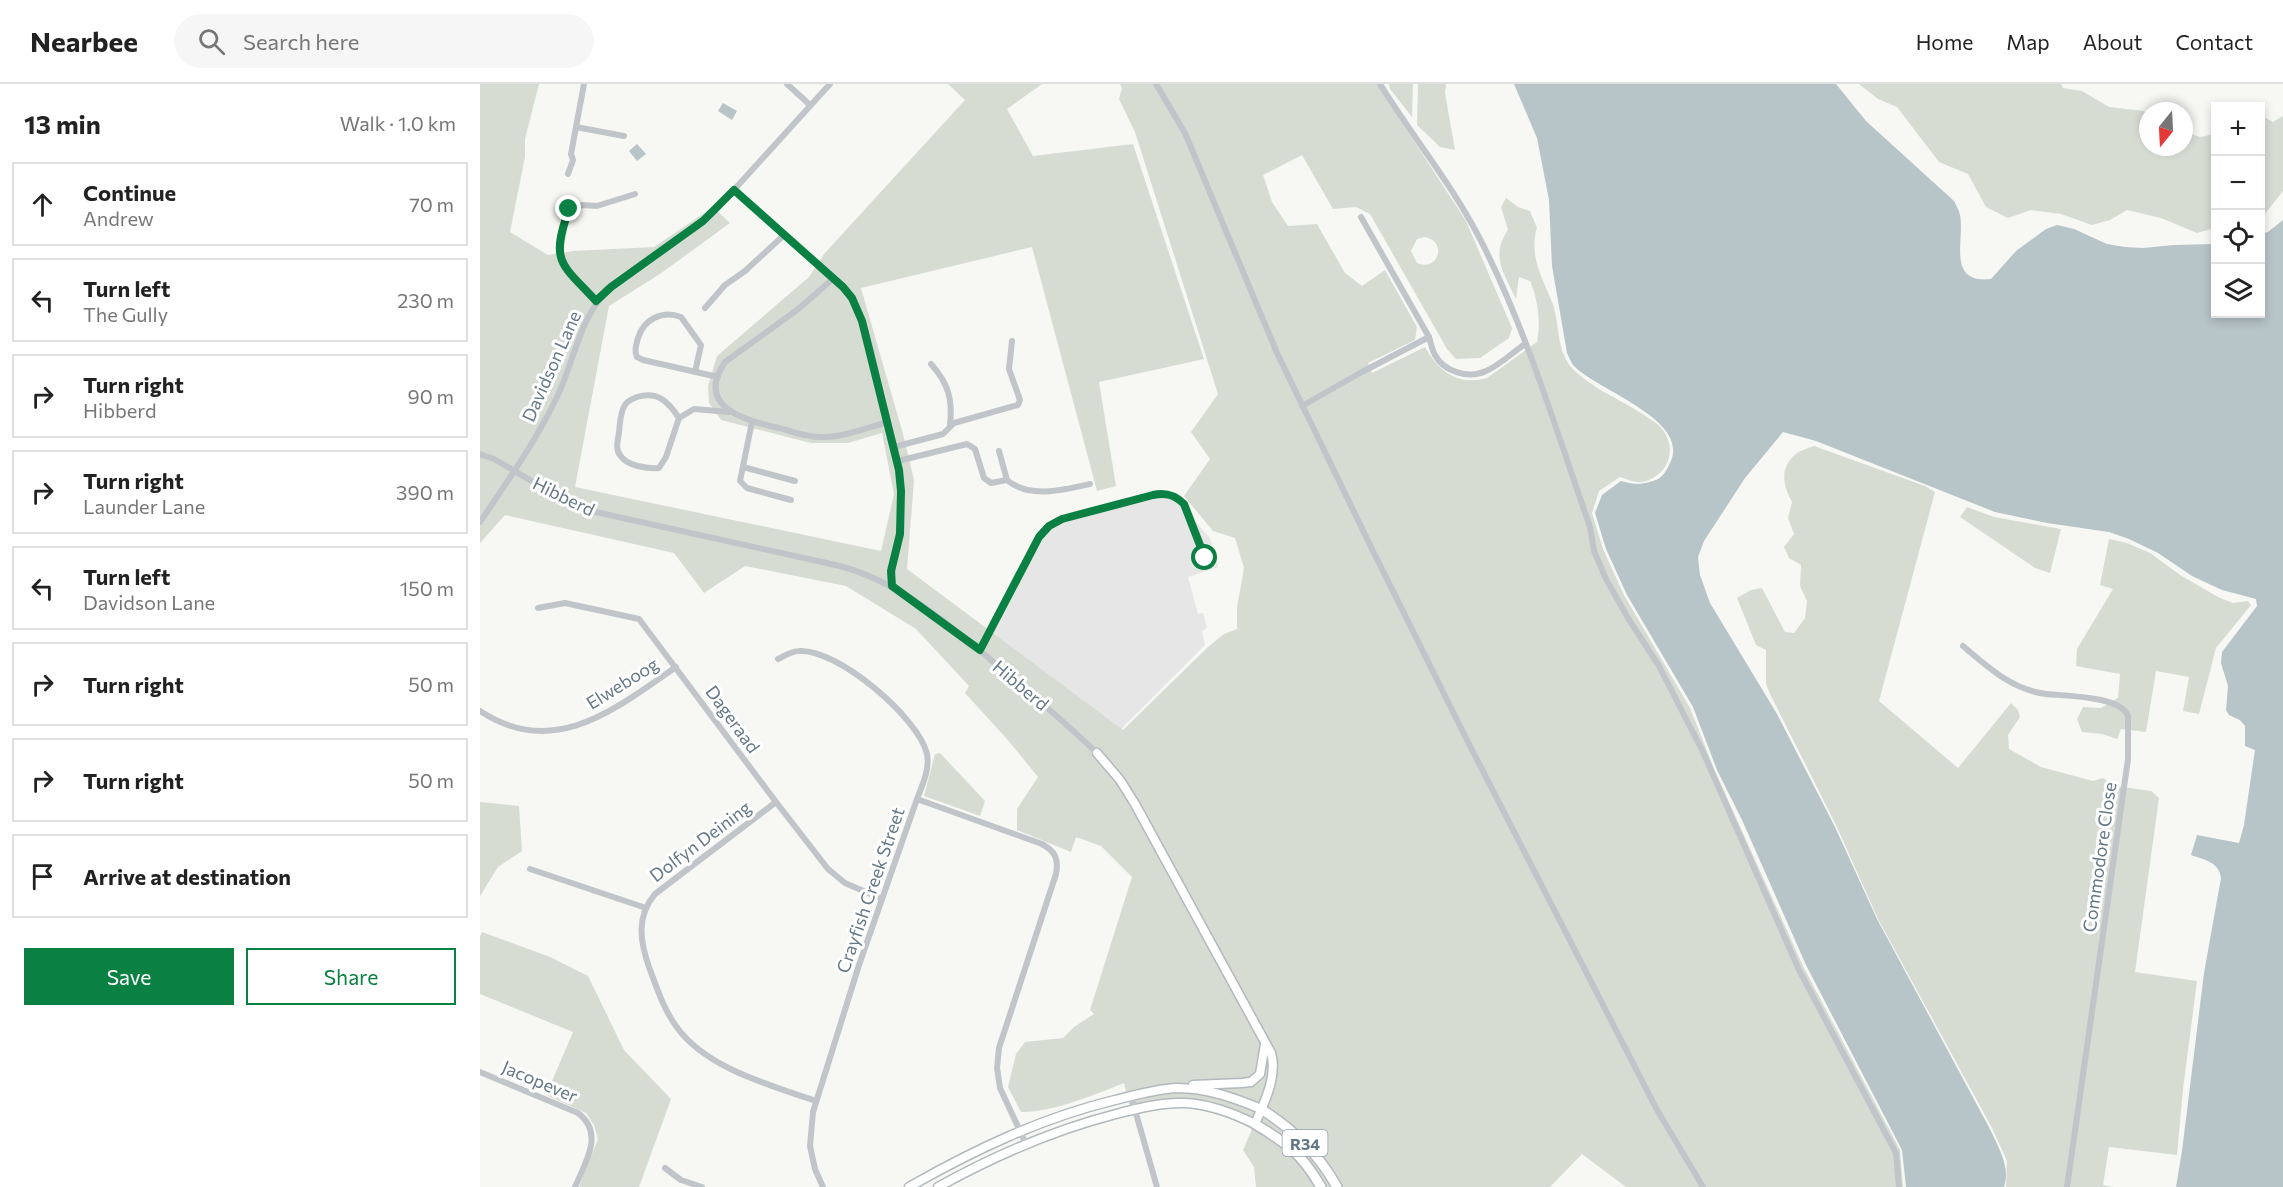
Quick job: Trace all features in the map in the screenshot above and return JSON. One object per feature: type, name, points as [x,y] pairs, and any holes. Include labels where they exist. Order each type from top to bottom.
[{"type":"main road","name":"R34","points":[[1261,1109],[1286,1125],[1309,1147],[1328,1170],[1337,1187]]},
{"type":"main road","name":"R34","points":[[1255,1124],[1293,1149],[1321,1187]]},
{"type":"street","points":[[568,174],[573,160],[571,153],[584,84]]},
{"type":"street","points":[[787,84],[810,105]]},
{"type":"street","name":"Davidson Lane","points":[[480,522],[515,470],[558,397],[586,321],[596,301],[611,287],[698,225],[721,205],[830,84]]},
{"type":"street","points":[[1156,84],[1185,133],[1243,273],[1302,406],[1470,746],[1656,1108],[1703,1187]]},
{"type":"street","points":[[1380,84],[1453,189],[1481,240],[1525,344],[1590,527],[1594,551],[1606,579],[1659,666],[1703,753],[1798,969],[1896,1153],[1899,1187]]},
{"type":"street","points":[[576,127],[624,136]]},
{"type":"street","points":[[734,190],[834,278],[852,298],[862,321],[898,460],[901,491],[900,523],[891,571],[892,586]]},
{"type":"street","points":[[596,301],[567,270],[561,260],[558,249],[560,234],[569,209],[582,205],[597,206],[635,194]]},
{"type":"street","points":[[1361,217],[1429,337],[1436,357],[1443,364],[1450,369],[1469,374],[1486,371],[1525,344]]},
{"type":"street","points":[[705,308],[725,285],[745,271],[784,235]]},
{"type":"street","points":[[730,412],[720,401],[718,394],[720,369],[732,356],[797,310],[834,278]]},
{"type":"street","points":[[695,372],[701,345],[681,317],[678,315],[652,318],[641,327],[635,350],[637,357],[695,372],[718,377]]},
{"type":"street","points":[[1302,406],[1429,337]]},
{"type":"street","points":[[950,425],[1018,405],[1020,400],[1009,369],[1012,341]]},
{"type":"street","points":[[894,447],[943,434],[950,425],[951,400],[937,371],[931,364]]},
{"type":"street","points":[[679,418],[666,401],[655,395],[632,399],[623,407],[617,447],[619,455],[626,461],[659,468],[666,457],[679,418],[694,409],[730,412],[752,422],[821,437],[839,435],[888,422]]},
{"type":"street","points":[[752,422],[740,481],[747,489],[791,500]]},
{"type":"street","points":[[898,460],[967,444],[975,448],[986,481],[991,483],[1007,480]]},
{"type":"street","points":[[999,450],[1007,480],[1015,486],[1050,492],[1090,484]]},
{"type":"street","name":"Hibberd","points":[[480,454],[515,470],[566,501],[591,511],[840,566],[875,577],[892,586],[980,650],[1070,726],[1120,780],[1135,804],[1273,1059],[1273,1071],[1255,1124]]},
{"type":"street","points":[[743,467],[795,481]]},
{"type":"street","points":[[980,650],[1039,537],[1049,526],[1062,519],[1160,493],[1167,494],[1179,499],[1188,510],[1205,558]]},
{"type":"street","name":"Dageraad","points":[[538,608],[565,603],[636,617],[646,626],[828,869],[845,883],[882,899]]},
{"type":"street","name":"Commodore Close","points":[[1963,646],[1995,673],[2022,689],[2103,701],[2121,706],[2126,710],[2128,716],[2128,759],[2067,1187]]},
{"type":"street","points":[[778,659],[796,651],[815,654],[856,674],[882,693],[920,738],[926,751],[925,775],[917,799]]},
{"type":"street","name":"Elweboog","points":[[480,711],[508,725],[529,731],[542,732],[567,728],[590,722],[676,667]]},
{"type":"street","name":"Crayfish Creek Street","points":[[823,1187],[815,1169],[810,1146],[810,1123],[882,899],[917,799],[1042,844],[1052,850],[1056,856],[1056,874],[999,1048],[997,1068],[1000,1088],[1026,1144]]},
{"type":"street","name":"Dolfyn Deining","points":[[776,802],[662,886],[650,900],[641,921],[642,946],[661,999],[677,1029],[702,1052],[733,1071],[816,1101]]},
{"type":"street","points":[[530,869],[646,908]]},
{"type":"street","points":[[909,1187],[1020,1131],[1094,1105],[1131,1095],[1194,1085],[1251,1082],[1260,1074],[1265,1044]]},
{"type":"street","name":"Jacopever","points":[[480,1072],[584,1117],[591,1129],[592,1143],[575,1187]]},
{"type":"street","points":[[1178,1088],[1220,1094],[1261,1109]]},
{"type":"street","points":[[1131,1095],[1157,1187]]},
{"type":"street","points":[[938,1187],[1026,1144],[1099,1118],[1134,1109],[1173,1103],[1196,1104],[1220,1109],[1255,1124]]},
{"type":"street","points":[[665,1168],[681,1179],[702,1187]]},
{"type":"shaded area","points":[[480,84],[539,84],[525,139],[525,157],[510,232],[548,255],[573,251],[654,247],[713,207],[730,223],[660,274],[609,306],[575,487],[881,551],[894,494],[882,433],[848,443],[811,443],[721,420],[709,403],[708,386],[717,356],[809,277],[824,254],[965,100],[948,84],[1042,84],[1007,109],[1033,156],[1133,144],[1204,359],[1099,382],[1116,486],[1097,491],[1032,247],[861,288],[914,480],[907,569],[1123,730],[1208,647],[1224,634],[1237,629],[1237,607],[1244,568],[1235,538],[1213,531],[1184,496],[1210,459],[1191,432],[1218,394],[1135,132],[1119,99],[1122,88],[1120,84],[1377,84],[1466,221],[1512,328],[1509,338],[1480,358],[1456,359],[1447,349],[1370,214],[1356,207],[1333,209],[1302,155],[1263,175],[1272,202],[1288,226],[1317,224],[1345,273],[1362,286],[1385,270],[1417,327],[1415,340],[1368,363],[1372,373],[1425,347],[1443,370],[1450,375],[1467,380],[1487,378],[1537,342],[1538,311],[1530,281],[1519,277],[1516,299],[1503,273],[1499,256],[1508,230],[1501,207],[1506,198],[1518,207],[1530,211],[1537,228],[1534,245],[1536,261],[1552,302],[1563,353],[1567,361],[1587,381],[1658,425],[1663,430],[1670,446],[1668,462],[1658,475],[1642,482],[1620,477],[1599,491],[1592,513],[1603,549],[1624,595],[1690,708],[1715,771],[1803,966],[1900,1150],[1903,1187],[1626,1187],[1582,1154],[1550,1187],[1256,1187],[1254,1167],[1243,1150],[1252,1129],[1223,1116],[1190,1108],[1155,1109],[1132,1116],[1124,1083],[1059,1106],[1021,1112],[1008,1087],[1016,1054],[1025,1042],[1063,1038],[1074,1027],[1094,1014],[1090,1010],[1132,877],[1101,846],[1076,837],[1071,852],[1017,830],[1017,809],[1038,777],[965,693],[969,686],[916,629],[846,586],[745,566],[704,593],[674,553],[505,515],[480,543]],"holes":[[[1425,237],[1432,240],[1438,250],[1435,260],[1424,265],[1417,263],[1411,251],[1417,239]]]},
{"type":"shaded area","points":[[1389,84],[1413,84],[1412,117],[1390,89]]},
{"type":"shaded area","points":[[1418,84],[1446,84],[1445,93],[1455,150],[1440,147],[1417,125]]},
{"type":"shaded area","points":[[1514,84],[1836,84],[1866,121],[1954,201],[1960,215],[1960,258],[1968,275],[1977,279],[1991,279],[2016,251],[2046,229],[2057,225],[2074,229],[2107,244],[2125,247],[2211,244],[2211,318],[2265,318],[2265,233],[2283,220],[2283,1187],[2176,1187],[2204,973],[2221,878],[2214,865],[2191,855],[2197,835],[2239,843],[2244,825],[2255,750],[2245,746],[2245,726],[2240,720],[2229,715],[2226,710],[2228,686],[2221,663],[2222,652],[2257,606],[2256,599],[2222,590],[2192,576],[2158,553],[2129,539],[2109,532],[2047,523],[1995,512],[1816,441],[1783,432],[1745,478],[1704,541],[1698,557],[1700,575],[1710,603],[1777,714],[1835,827],[1877,919],[1990,1129],[2005,1165],[2004,1187],[1906,1187],[1902,1150],[1806,965],[1742,820],[1717,770],[1693,707],[1627,595],[1606,549],[1595,513],[1602,495],[1621,481],[1638,484],[1658,479],[1669,466],[1673,447],[1667,433],[1655,419],[1584,375],[1573,365],[1567,353],[1552,266],[1549,200],[1537,138]]},
{"type":"shaded area","points":[[1859,84],[2061,84],[2063,88],[2082,91],[2109,107],[2139,110],[2139,156],[2193,156],[2193,134],[2200,137],[2211,135],[2211,229],[2197,233],[2161,218],[2127,210],[2110,220],[2092,225],[2061,214],[2031,210],[2008,218],[1986,207],[1968,174],[1939,162],[1897,107],[1878,99]]},
{"type":"shaded area","points":[[723,103],[737,111],[732,120],[718,111]]},
{"type":"shaded area","points":[[2283,116],[2283,191],[2265,214],[2265,118],[2273,122]]},
{"type":"shaded area","points":[[637,144],[646,154],[637,161],[629,151]]},
{"type":"shaded area","points":[[1814,446],[1925,486],[1935,492],[1879,701],[1958,768],[2011,703],[2018,710],[2020,717],[2008,735],[2009,749],[2041,767],[2093,781],[2103,778],[2115,786],[2151,791],[2159,798],[2135,972],[2197,981],[2177,1155],[2109,1147],[2103,1185],[2113,1187],[2006,1187],[2007,1161],[1992,1128],[1878,919],[1836,825],[1766,684],[1766,650],[1756,645],[1737,598],[1751,590],[1762,588],[1785,632],[1794,633],[1805,618],[1807,601],[1800,586],[1801,565],[1789,558],[1784,547],[1794,534],[1788,518],[1792,502],[1786,490],[1784,477],[1791,459],[1800,451]]},
{"type":"shaded area","points":[[1153,495],[1173,496],[1210,538],[1218,567],[1188,577],[1198,614],[1203,613],[1207,627],[1202,632],[1205,645],[1097,753],[980,650],[1039,537],[1055,522]]},
{"type":"shaded area","points":[[1967,507],[1994,517],[2061,529],[2050,573],[2035,568],[1960,517]]},
{"type":"shaded area","points":[[2109,539],[2127,543],[2150,553],[2180,575],[2218,597],[2233,603],[2248,601],[2251,605],[2216,648],[2199,714],[2183,711],[2189,677],[2156,671],[2146,732],[2121,729],[2117,739],[2102,734],[2082,732],[2077,719],[2083,707],[2101,708],[2118,698],[2120,674],[2076,666],[2077,649],[2113,589],[2100,585]]},
{"type":"shaded area","points":[[940,753],[985,801],[980,816],[924,796],[935,754]]},
{"type":"shaded area","points":[[480,802],[519,806],[522,851],[498,867],[480,896]]},
{"type":"shaded area","points":[[482,932],[550,957],[588,976],[624,1050],[671,1099],[639,1187],[579,1187],[598,1139],[594,1125],[586,1113],[546,1095],[573,1032],[480,994],[480,937]]},
{"type":"route","points":[[569,209],[560,234],[558,249],[561,260],[563,266],[596,301],[611,287],[693,229],[721,205],[734,190],[843,287],[852,298],[867,333],[898,460],[901,491],[900,534],[891,571],[892,586],[980,650],[1039,537],[1049,526],[1062,519],[1160,493],[1167,494],[1179,499],[1188,510],[1205,558]]}]
